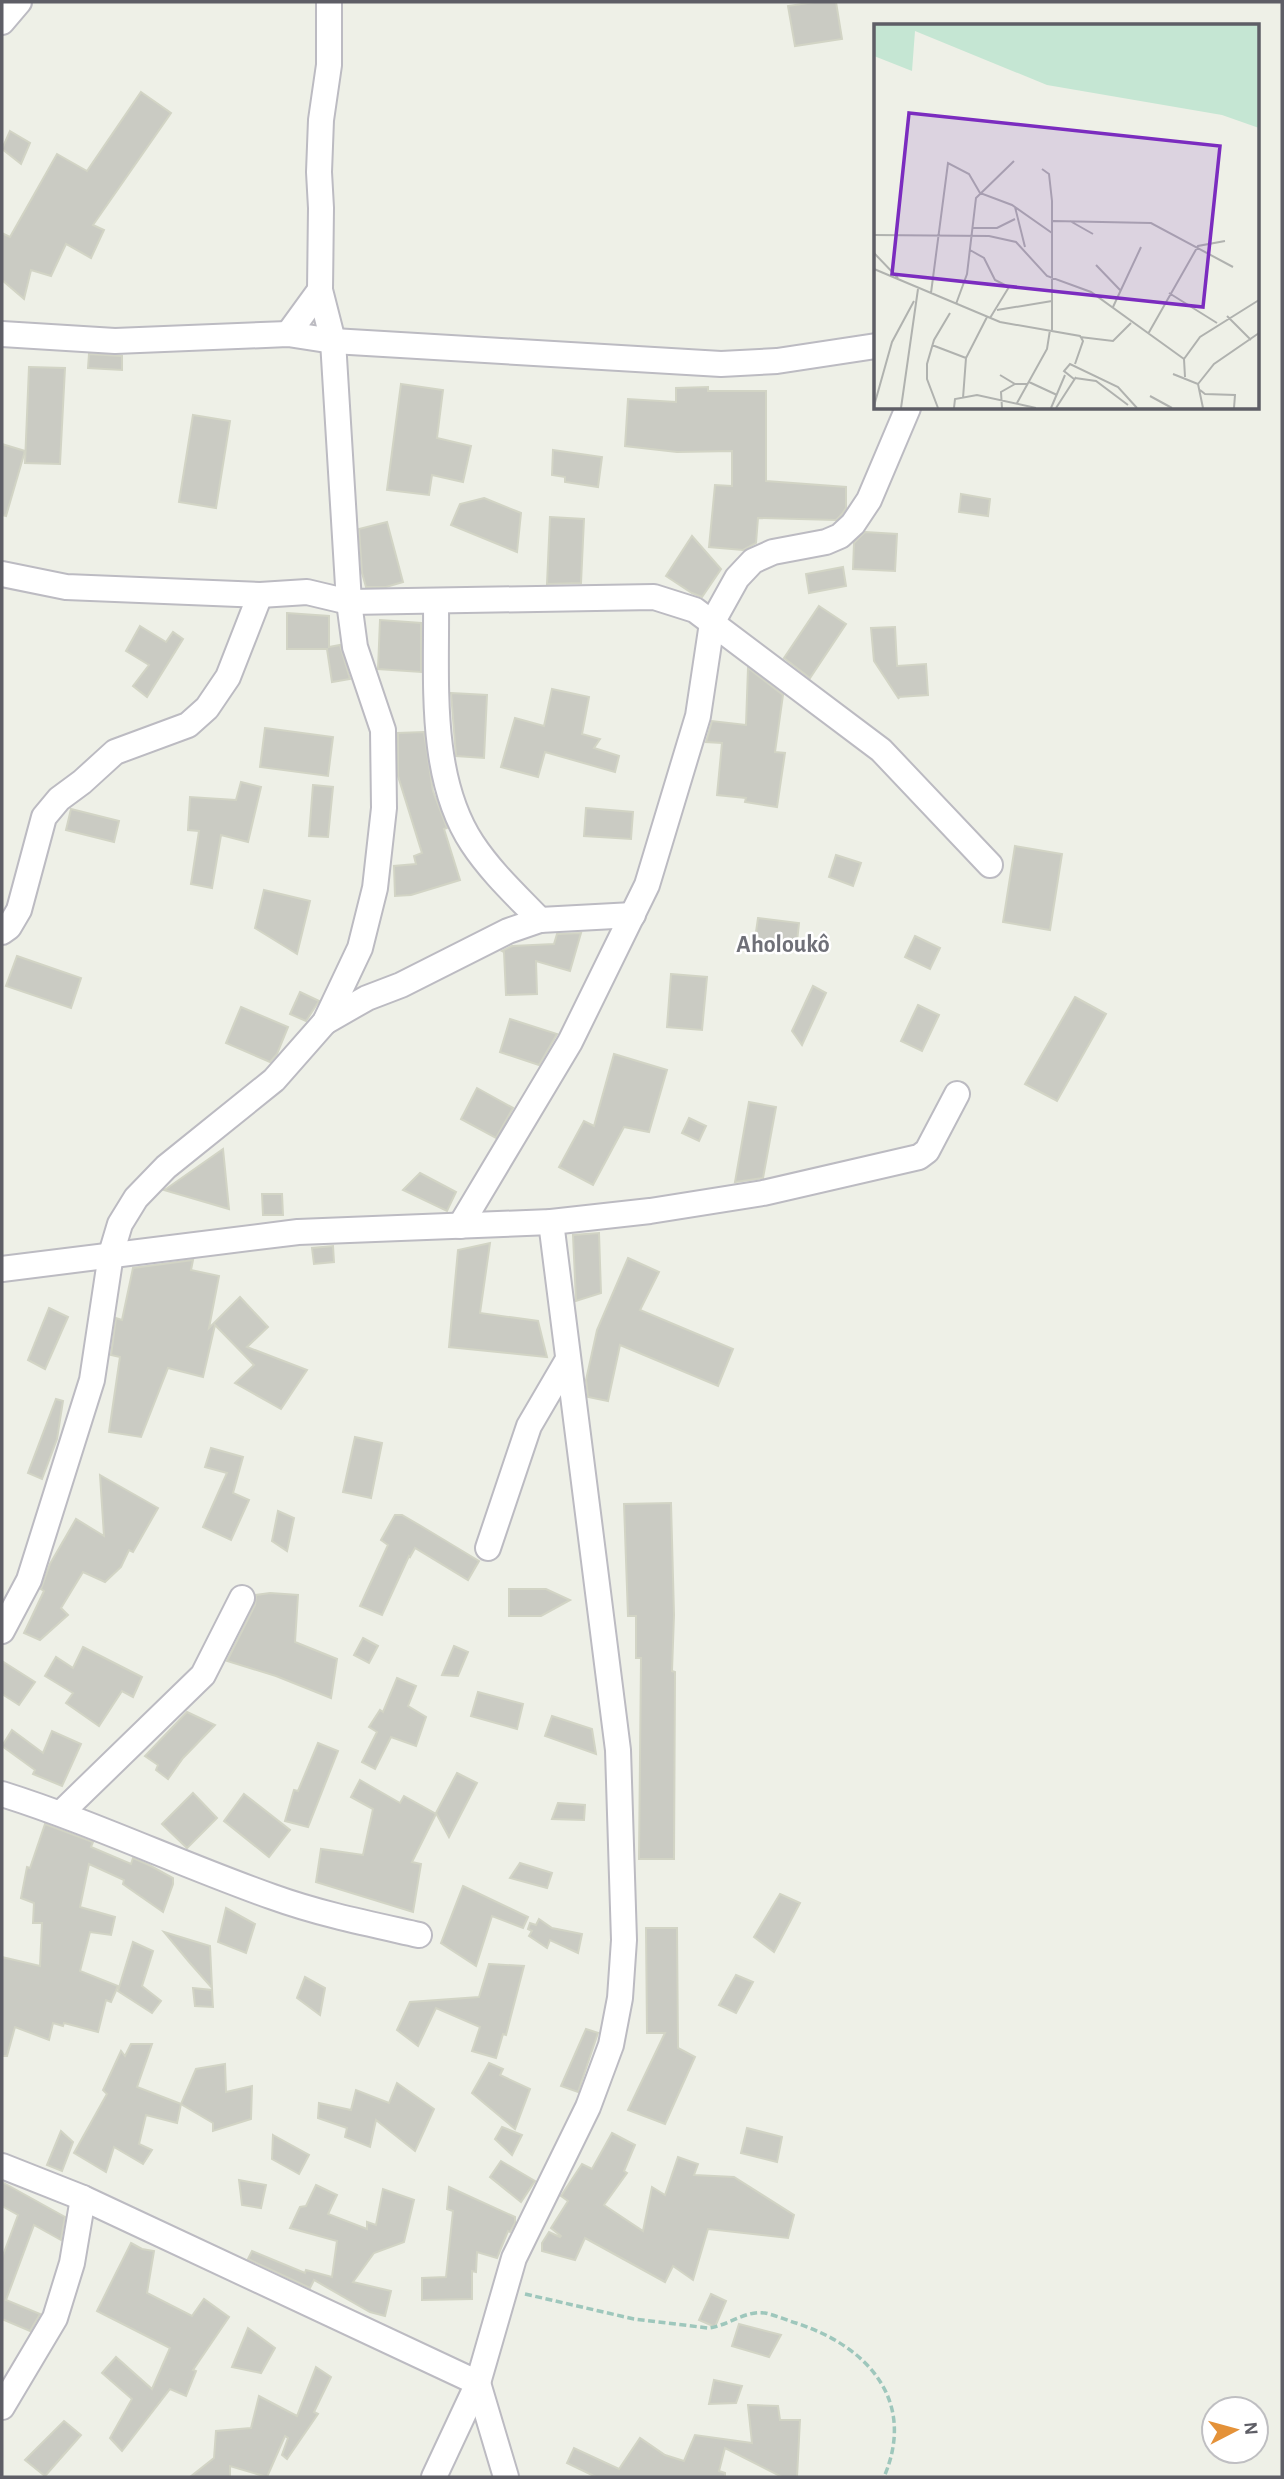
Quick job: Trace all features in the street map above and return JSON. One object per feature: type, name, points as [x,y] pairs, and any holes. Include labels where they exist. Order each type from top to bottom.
[{"type":"street","points":[[2,22],[19,2]]},
{"type":"street","points":[[2,1631],[29,1580],[92,1380],[111,1254],[120,1224],[136,1198],[166,1167],[274,1080],[325,1023],[360,948],[375,888],[384,808],[383,730],[355,647],[349,602],[333,341],[320,290],[319,172],[321,120],[329,65],[329,2]]},
{"type":"street","points":[[288,334],[320,290]]},
{"type":"street","points":[[2,334],[115,341],[288,334],[333,341],[721,365],[777,361],[874,346]]},
{"type":"street","points":[[460,1226],[570,1042],[647,885],[698,716],[712,623],[737,578],[753,561],[774,552],[826,542],[840,536],[853,524],[869,500],[907,410]]},
{"type":"street","points":[[2,575],[66,587],[260,595],[307,592],[349,602],[654,597],[695,610],[881,750],[990,865]]},
{"type":"street","points":[[2,932],[9,927],[19,910],[44,817],[59,799],[116,752],[188,724],[207,708],[229,677],[260,595]]},
{"type":"street","points":[[436,601],[438,744],[449,793],[470,841],[496,875],[540,920]]},
{"type":"street","points":[[325,1023],[367,998],[401,985],[508,931],[540,920],[633,915]]},
{"type":"street","points":[[2,1269],[298,1232],[551,1222],[650,1211],[763,1193],[919,1157],[927,1151],[957,1094]]},
{"type":"street","points":[[435,2477],[478,2383],[514,2258],[589,2107],[611,2045],[620,1998],[624,1940],[618,1750],[551,1222]]},
{"type":"street","points":[[488,1548],[529,1426],[567,1361]]},
{"type":"street","points":[[61,1813],[203,1675],[242,1598]]},
{"type":"street","points":[[2,1794],[61,1813],[273,1897],[349,1920],[419,1935]]},
{"type":"street","points":[[2,2166],[83,2198],[478,2383],[506,2477]]},
{"type":"street","points":[[2,2407],[55,2318],[72,2263],[83,2198]]},
{"type":"path","points":[[505,2290],[635,2319],[708,2328],[720,2327],[747,2315],[767,2313],[816,2329],[848,2347],[875,2374],[893,2409],[893,2455],[884,2477]]},
{"type":"building","points":[[836,2],[842,39],[795,46],[788,6]]},
{"type":"building","points":[[141,92],[171,113],[93,225],[104,230],[91,258],[66,244],[51,276],[31,270],[24,299],[2,280],[2,233],[10,237],[57,154],[87,171]]},
{"type":"building","points":[[10,131],[30,143],[21,164],[2,149]]},
{"type":"building","points":[[89,354],[122,356],[122,370],[88,368]]},
{"type":"building","points":[[29,367],[65,368],[60,464],[25,463]]},
{"type":"building","points":[[401,384],[443,390],[437,438],[471,446],[463,482],[432,475],[429,495],[387,490]]},
{"type":"building","points":[[708,387],[708,391],[766,391],[766,481],[846,487],[846,508],[842,514],[836,520],[758,518],[756,543],[743,550],[709,547],[715,485],[732,486],[732,451],[677,452],[625,446],[628,399],[676,402],[676,388]]},
{"type":"building","points":[[193,415],[230,421],[216,508],[179,502]]},
{"type":"building","points":[[2,444],[25,451],[6,516],[2,515]]},
{"type":"building","points":[[553,450],[602,457],[598,487],[565,482],[565,477],[552,475]]},
{"type":"building","points":[[961,494],[990,499],[988,516],[959,512]]},
{"type":"building","points":[[484,498],[521,513],[517,552],[451,525],[460,504]]},
{"type":"building","points":[[550,517],[584,519],[581,583],[547,584]]},
{"type":"building","points":[[387,522],[403,582],[386,587],[366,587],[362,573],[359,529]]},
{"type":"building","points":[[865,532],[897,534],[895,571],[853,569],[854,543]]},
{"type":"building","points":[[692,536],[721,569],[702,597],[666,576]]},
{"type":"building","points":[[843,567],[846,586],[809,593],[806,574]]},
{"type":"building","points":[[819,606],[846,624],[810,678],[784,658]]},
{"type":"building","points":[[287,613],[329,616],[329,647],[340,645],[350,679],[332,682],[327,649],[287,649]]},
{"type":"building","points":[[380,620],[421,623],[421,672],[378,669]]},
{"type":"building","points":[[140,626],[166,642],[173,632],[183,639],[147,697],[133,686],[149,665],[126,651]]},
{"type":"building","points":[[895,627],[897,666],[926,664],[928,695],[898,697],[899,699],[874,661],[871,628]]},
{"type":"building","points":[[748,668],[783,695],[775,752],[785,753],[777,807],[745,802],[746,798],[717,795],[722,743],[706,742],[712,721],[746,725]]},
{"type":"building","points":[[552,689],[589,697],[582,734],[600,739],[594,748],[619,756],[615,772],[545,752],[538,777],[501,767],[515,718],[544,726]]},
{"type":"building","points":[[451,693],[487,695],[484,758],[456,756]]},
{"type":"building","points":[[265,728],[333,737],[328,776],[260,767]]},
{"type":"building","points":[[424,732],[433,791],[447,828],[444,829],[460,880],[411,895],[395,896],[394,866],[416,864],[414,856],[422,853],[398,776],[398,733]]},
{"type":"building","points":[[241,782],[261,787],[248,842],[221,835],[212,888],[191,884],[199,831],[188,830],[190,797],[236,800]]},
{"type":"building","points":[[313,785],[333,787],[328,837],[309,836]]},
{"type":"building","points":[[586,808],[633,812],[631,839],[584,836]]},
{"type":"building","points":[[71,809],[119,821],[114,842],[66,830]]},
{"type":"building","points":[[1015,846],[1062,854],[1050,930],[1003,922]]},
{"type":"building","points":[[836,855],[861,863],[853,886],[829,877]]},
{"type":"building","points":[[264,890],[310,901],[297,954],[255,928]]},
{"type":"building","points":[[758,918],[799,923],[796,951],[754,946]]},
{"type":"building","points":[[581,933],[570,971],[536,961],[537,994],[506,995],[502,951],[512,946],[554,944],[557,934]]},
{"type":"building","points":[[915,936],[940,948],[930,969],[905,957]]},
{"type":"building","points":[[17,956],[81,978],[71,1008],[6,986]]},
{"type":"building","points":[[671,974],[707,977],[702,1030],[667,1027]]},
{"type":"building","points":[[813,986],[826,993],[802,1045],[792,1031]]},
{"type":"building","points":[[300,992],[319,1001],[306,1021],[290,1014]]},
{"type":"building","points":[[1075,997],[1106,1014],[1057,1101],[1025,1084]]},
{"type":"building","points":[[918,1005],[939,1015],[922,1051],[901,1041]]},
{"type":"building","points":[[241,1007],[288,1027],[277,1054],[270,1062],[226,1043]]},
{"type":"building","points":[[510,1019],[557,1034],[539,1065],[500,1052]]},
{"type":"building","points":[[614,1054],[667,1070],[649,1132],[624,1127],[593,1185],[559,1167],[584,1121],[594,1126]]},
{"type":"building","points":[[477,1088],[513,1108],[496,1138],[461,1119]]},
{"type":"building","points":[[749,1102],[776,1107],[763,1178],[735,1182]]},
{"type":"building","points":[[689,1118],[706,1126],[699,1141],[682,1133]]},
{"type":"building","points":[[223,1149],[229,1209],[164,1190],[166,1189]]},
{"type":"building","points":[[420,1173],[456,1192],[447,1211],[403,1190]]},
{"type":"building","points":[[262,1194],[282,1194],[283,1215],[263,1215]]},
{"type":"building","points":[[599,1233],[601,1293],[576,1301],[573,1235]]},
{"type":"building","points":[[490,1243],[480,1313],[538,1321],[547,1357],[449,1347],[458,1250]]},
{"type":"building","points":[[333,1246],[334,1262],[314,1264],[312,1248]]},
{"type":"building","points":[[628,1258],[659,1272],[640,1310],[733,1349],[718,1386],[620,1345],[608,1401],[588,1397],[586,1380],[597,1330]]},
{"type":"building","points":[[193,1260],[191,1270],[219,1276],[209,1328],[240,1297],[268,1327],[247,1347],[307,1370],[281,1409],[235,1383],[254,1365],[215,1325],[203,1377],[168,1368],[141,1437],[109,1432],[120,1357],[111,1355],[116,1318],[122,1320],[133,1268]]},
{"type":"building","points":[[49,1308],[68,1317],[45,1369],[28,1360]]},
{"type":"building","points":[[56,1399],[63,1401],[57,1439],[42,1479],[28,1473]]},
{"type":"building","points":[[355,1437],[382,1443],[371,1498],[343,1492]]},
{"type":"building","points":[[211,1448],[243,1457],[233,1493],[249,1500],[231,1540],[203,1527],[227,1473],[205,1467]]},
{"type":"building","points":[[100,1475],[158,1508],[133,1552],[129,1550],[121,1567],[105,1582],[83,1572],[61,1608],[68,1615],[40,1640],[24,1633],[44,1591],[41,1589],[50,1564],[76,1519],[104,1536]]},
{"type":"building","points":[[671,1503],[674,1615],[672,1671],[675,1672],[674,1859],[639,1859],[641,1658],[636,1658],[636,1616],[628,1616],[624,1504]]},
{"type":"building","points":[[278,1511],[294,1518],[287,1551],[272,1541]]},
{"type":"building","points":[[395,1515],[402,1515],[479,1561],[468,1580],[415,1548],[382,1615],[360,1606],[388,1545],[381,1540]]},
{"type":"building","points":[[509,1589],[546,1589],[570,1600],[541,1616],[509,1616]]},
{"type":"building","points":[[256,1595],[298,1595],[295,1642],[337,1659],[331,1698],[276,1676],[227,1661],[255,1605]]},
{"type":"building","points":[[363,1638],[378,1646],[369,1663],[354,1655]]},
{"type":"building","points":[[454,1646],[468,1652],[458,1676],[442,1675]]},
{"type":"building","points":[[83,1647],[142,1677],[133,1697],[122,1691],[99,1726],[66,1703],[73,1693],[45,1676],[56,1657],[73,1668]]},
{"type":"building","points":[[2,1661],[35,1682],[19,1705],[2,1694]]},
{"type":"building","points":[[397,1678],[416,1686],[408,1706],[426,1717],[416,1746],[391,1737],[375,1769],[362,1762],[377,1732],[369,1727],[380,1710],[383,1712]]},
{"type":"building","points":[[478,1692],[523,1704],[517,1729],[471,1716]]},
{"type":"building","points":[[187,1712],[215,1725],[183,1758],[168,1779],[156,1770],[158,1765],[145,1756]]},
{"type":"building","points":[[552,1716],[592,1729],[596,1754],[545,1736]]},
{"type":"building","points":[[12,1730],[43,1753],[52,1731],[81,1744],[62,1786],[33,1774],[35,1770],[2,1746]]},
{"type":"building","points":[[318,1743],[338,1751],[308,1827],[285,1821],[294,1790],[298,1791]]},
{"type":"building","points":[[457,1773],[477,1783],[449,1837],[436,1813]]},
{"type":"building","points":[[360,1780],[400,1803],[404,1796],[436,1814],[412,1862],[421,1864],[413,1912],[316,1882],[321,1849],[363,1855],[373,1809],[351,1797]]},
{"type":"building","points":[[193,1793],[217,1818],[187,1848],[162,1824]]},
{"type":"building","points":[[244,1794],[290,1830],[269,1857],[224,1821]]},
{"type":"building","points":[[558,1803],[585,1805],[584,1820],[552,1819]]},
{"type":"building","points":[[45,1824],[93,1842],[91,1847],[131,1864],[133,1858],[149,1865],[173,1878],[173,1884],[163,1912],[123,1884],[124,1880],[89,1864],[80,1907],[115,1917],[111,1935],[90,1932],[80,1971],[118,1986],[111,2002],[106,2000],[98,2032],[64,2023],[63,2026],[53,2023],[49,2040],[15,2027],[7,2056],[2,2056],[2,1957],[40,1966],[42,1923],[33,1923],[34,1903],[21,1898],[27,1867],[30,1868]]},
{"type":"building","points":[[520,1863],[552,1873],[547,1888],[510,1878]]},
{"type":"building","points":[[463,1886],[528,1917],[523,1928],[492,1916],[476,1966],[441,1943]]},
{"type":"building","points":[[780,1894],[800,1903],[774,1952],[754,1937]]},
{"type":"building","points":[[226,1908],[255,1924],[246,1953],[218,1942]]},
{"type":"building","points":[[539,1919],[552,1928],[582,1934],[578,1953],[550,1940],[547,1948],[529,1936],[532,1931],[528,1929],[530,1923],[536,1925]]},
{"type":"building","points":[[646,1928],[677,1928],[678,2048],[695,2057],[665,2124],[628,2110],[665,2033],[647,2033]]},
{"type":"building","points":[[164,1932],[210,1946],[212,1988],[190,1963]]},
{"type":"building","points":[[133,1942],[153,1951],[142,1986],[161,2001],[152,2013],[118,1991]]},
{"type":"building","points":[[489,1964],[524,1966],[506,2035],[503,2034],[496,2058],[472,2051],[480,2027],[436,2008],[418,2046],[397,2030],[410,2002],[479,1997]]},
{"type":"building","points":[[736,1975],[753,1982],[736,2013],[719,2005]]},
{"type":"building","points":[[305,1977],[325,1988],[320,2015],[297,1998]]},
{"type":"building","points":[[193,1988],[212,1990],[213,2007],[195,2006]]},
{"type":"building","points":[[586,2029],[598,2033],[578,2092],[561,2086]]},
{"type":"building","points":[[131,2044],[152,2044],[137,2087],[181,2104],[177,2123],[146,2115],[139,2144],[152,2150],[143,2164],[114,2147],[106,2172],[74,2153],[107,2094],[103,2090],[121,2051],[125,2056]]},
{"type":"building","points":[[489,2063],[503,2069],[500,2075],[530,2089],[515,2129],[472,2093]]},
{"type":"building","points":[[225,2064],[226,2092],[252,2086],[251,2119],[213,2131],[213,2123],[181,2104],[196,2069]]},
{"type":"building","points":[[397,2083],[434,2109],[415,2151],[376,2120],[370,2147],[345,2137],[347,2128],[318,2118],[319,2103],[351,2110],[356,2090],[389,2103]]},
{"type":"building","points":[[502,2127],[522,2135],[512,2155],[495,2139]]},
{"type":"building","points":[[747,2128],[782,2137],[777,2162],[741,2153]]},
{"type":"building","points":[[61,2131],[73,2142],[62,2171],[47,2165]]},
{"type":"building","points":[[612,2133],[635,2145],[624,2171],[627,2173],[604,2205],[643,2231],[652,2187],[665,2195],[678,2157],[698,2164],[694,2175],[734,2177],[794,2215],[788,2238],[708,2229],[693,2280],[673,2266],[665,2282],[585,2238],[575,2260],[542,2251],[542,2243],[549,2232],[561,2236],[551,2228],[568,2201],[561,2196],[582,2164],[592,2169]]},
{"type":"building","points":[[273,2135],[309,2155],[299,2174],[272,2159]]},
{"type":"building","points":[[501,2161],[535,2181],[521,2202],[490,2177]]},
{"type":"building","points":[[239,2180],[266,2185],[261,2208],[242,2205]]},
{"type":"building","points":[[2,2182],[65,2217],[61,2240],[34,2225],[6,2300],[40,2314],[30,2331],[2,2319],[2,2258],[18,2215],[2,2206]]},
{"type":"building","points":[[316,2185],[337,2195],[328,2214],[367,2229],[367,2222],[376,2225],[383,2189],[414,2200],[404,2242],[374,2253],[353,2282],[391,2291],[385,2316],[370,2312],[314,2280],[310,2288],[248,2259],[252,2251],[305,2273],[306,2270],[332,2277],[337,2241],[290,2228],[300,2207],[306,2206]]},
{"type":"building","points":[[449,2187],[515,2217],[515,2223],[510,2232],[508,2231],[497,2258],[477,2252],[476,2272],[472,2271],[472,2299],[422,2300],[422,2278],[446,2277],[453,2211],[447,2209]]},
{"type":"building","points":[[131,2243],[154,2251],[147,2293],[192,2316],[204,2299],[229,2317],[193,2370],[196,2371],[186,2396],[170,2389],[122,2451],[110,2438],[132,2399],[102,2373],[116,2357],[152,2389],[170,2348],[97,2311]]},
{"type":"building","points":[[711,2294],[726,2301],[715,2327],[699,2320]]},
{"type":"building","points":[[739,2324],[781,2335],[769,2357],[732,2346]]},
{"type":"building","points":[[248,2328],[275,2348],[261,2373],[232,2367]]},
{"type":"building","points":[[316,2367],[331,2377],[314,2412],[318,2414],[287,2459],[282,2455],[288,2438],[285,2436],[267,2477],[230,2466],[230,2477],[190,2477],[214,2458],[216,2431],[251,2428],[259,2396],[297,2416]]},
{"type":"building","points":[[714,2380],[742,2386],[736,2403],[709,2404]]},
{"type":"building","points":[[748,2405],[778,2406],[780,2420],[800,2420],[797,2477],[782,2477],[725,2448],[719,2471],[725,2473],[725,2477],[596,2477],[567,2463],[574,2448],[619,2469],[640,2438],[665,2455],[684,2461],[695,2435],[752,2443]]},
{"type":"building","points":[[64,2421],[81,2435],[45,2476],[25,2460]]},
{"type":"district","name":"Aholoukô","points":[[783,944]]}]
